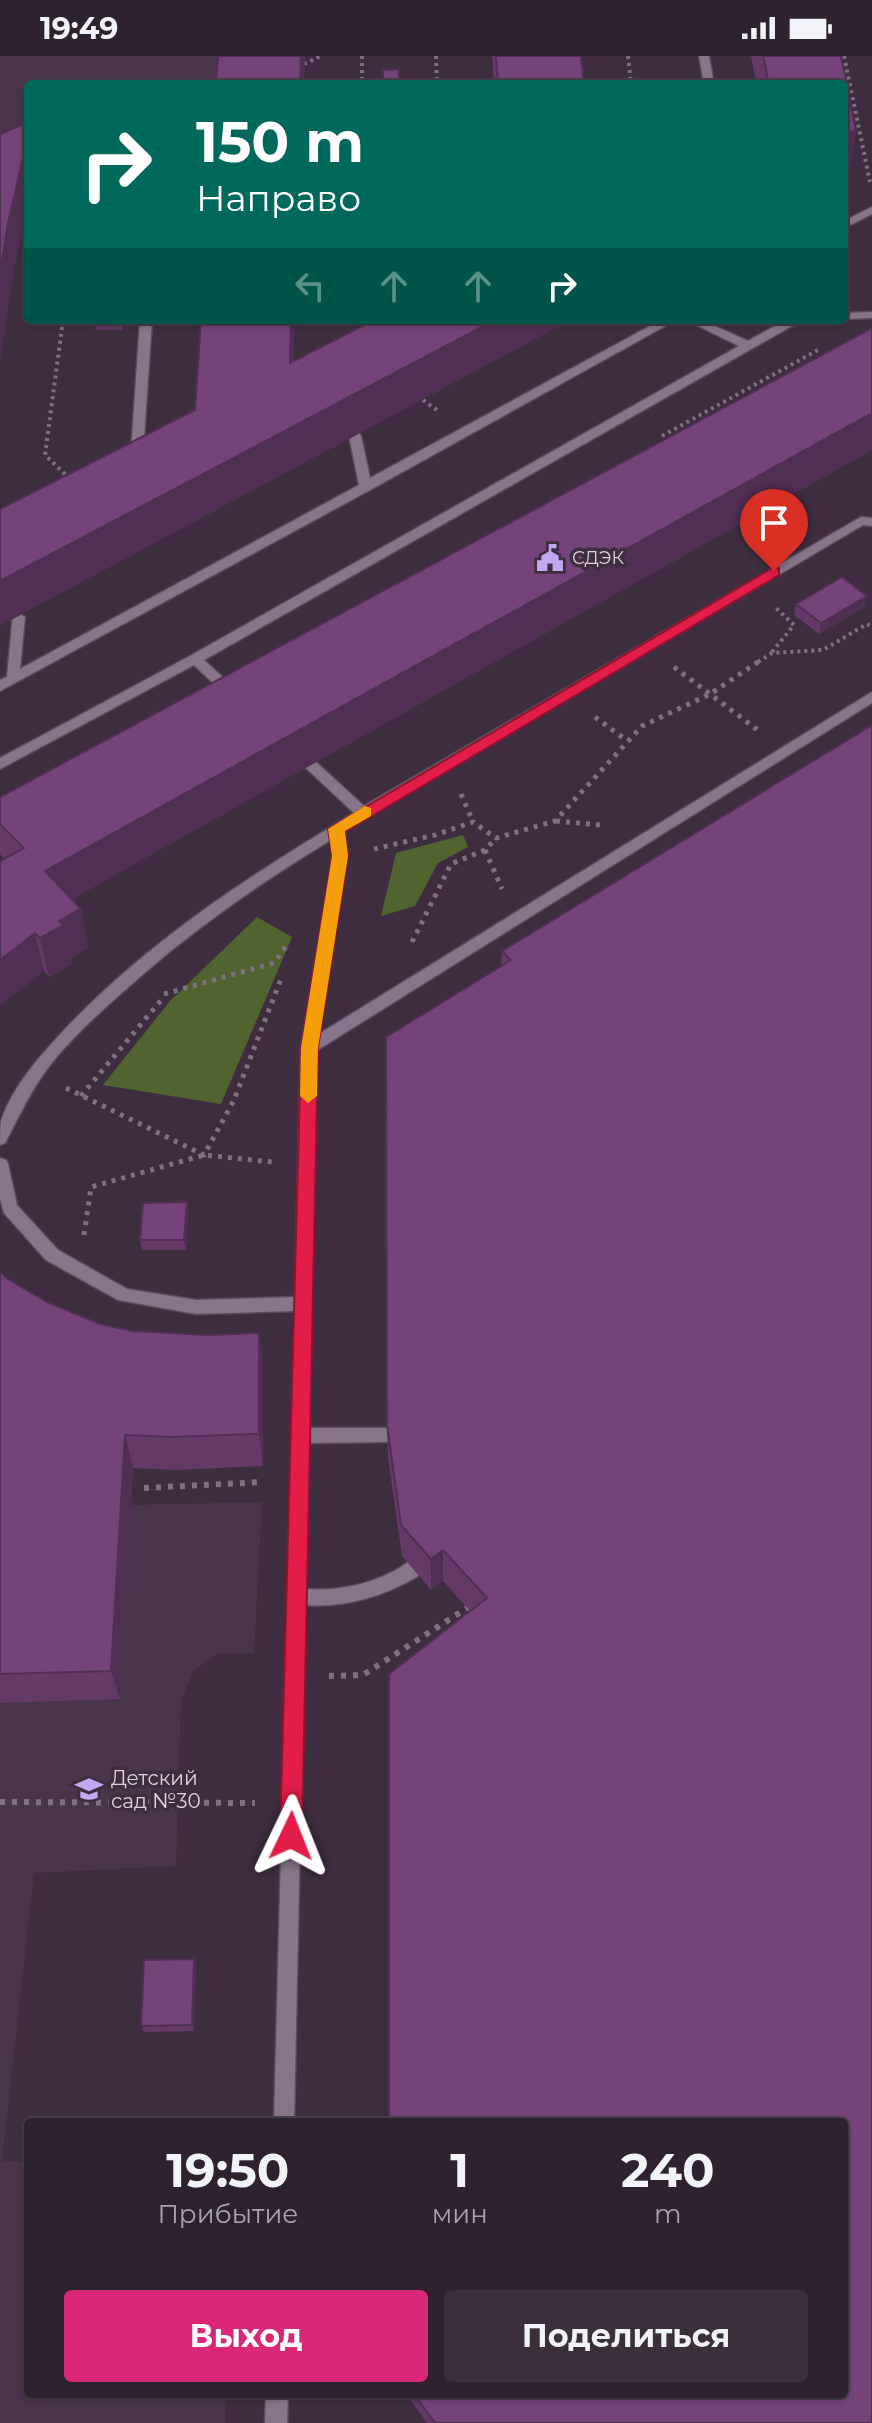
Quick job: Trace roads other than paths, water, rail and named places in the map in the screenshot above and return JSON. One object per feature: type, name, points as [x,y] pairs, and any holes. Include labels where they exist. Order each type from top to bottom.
[{"type":"lane","points":[[704,56],[708,80]]},
{"type":"lane","points":[[848,223],[872,210]]},
{"type":"lane","points":[[848,316],[872,315]]},
{"type":"lane","points":[[137,453],[146,324]]},
{"type":"lane","points":[[0,686],[663,324]]},
{"type":"lane","points":[[701,324],[750,346]]},
{"type":"lane","points":[[0,764],[195,659],[786,324]]},
{"type":"lane","points":[[355,436],[366,487]]},
{"type":"lane","points":[[0,1139],[36,1074],[86,1019],[180,934],[336,829],[861,521],[872,522]]},
{"type":"lane","points":[[13,679],[18,617]]},
{"type":"lane","points":[[195,659],[247,707]]},
{"type":"lane","points":[[309,1048],[872,697]]},
{"type":"lane","points":[[311,765],[363,813]]},
{"type":"lane","points":[[284,2118],[309,1048],[340,856],[336,829]]},
{"type":"lane","points":[[0,1164],[10,1208],[52,1255],[124,1295],[196,1307],[303,1304]]},
{"type":"lane","points":[[300,1436],[388,1435]]},
{"type":"lane","points":[[297,1596],[324,1600],[377,1590],[439,1552]]},
{"type":"lane","points":[[276,2423],[277,2398]]},
{"type":"place","name":"СДЭК","points":[[550,558]]},
{"type":"place","name":"Детский сад №30","points":[[89,1789]]}]
